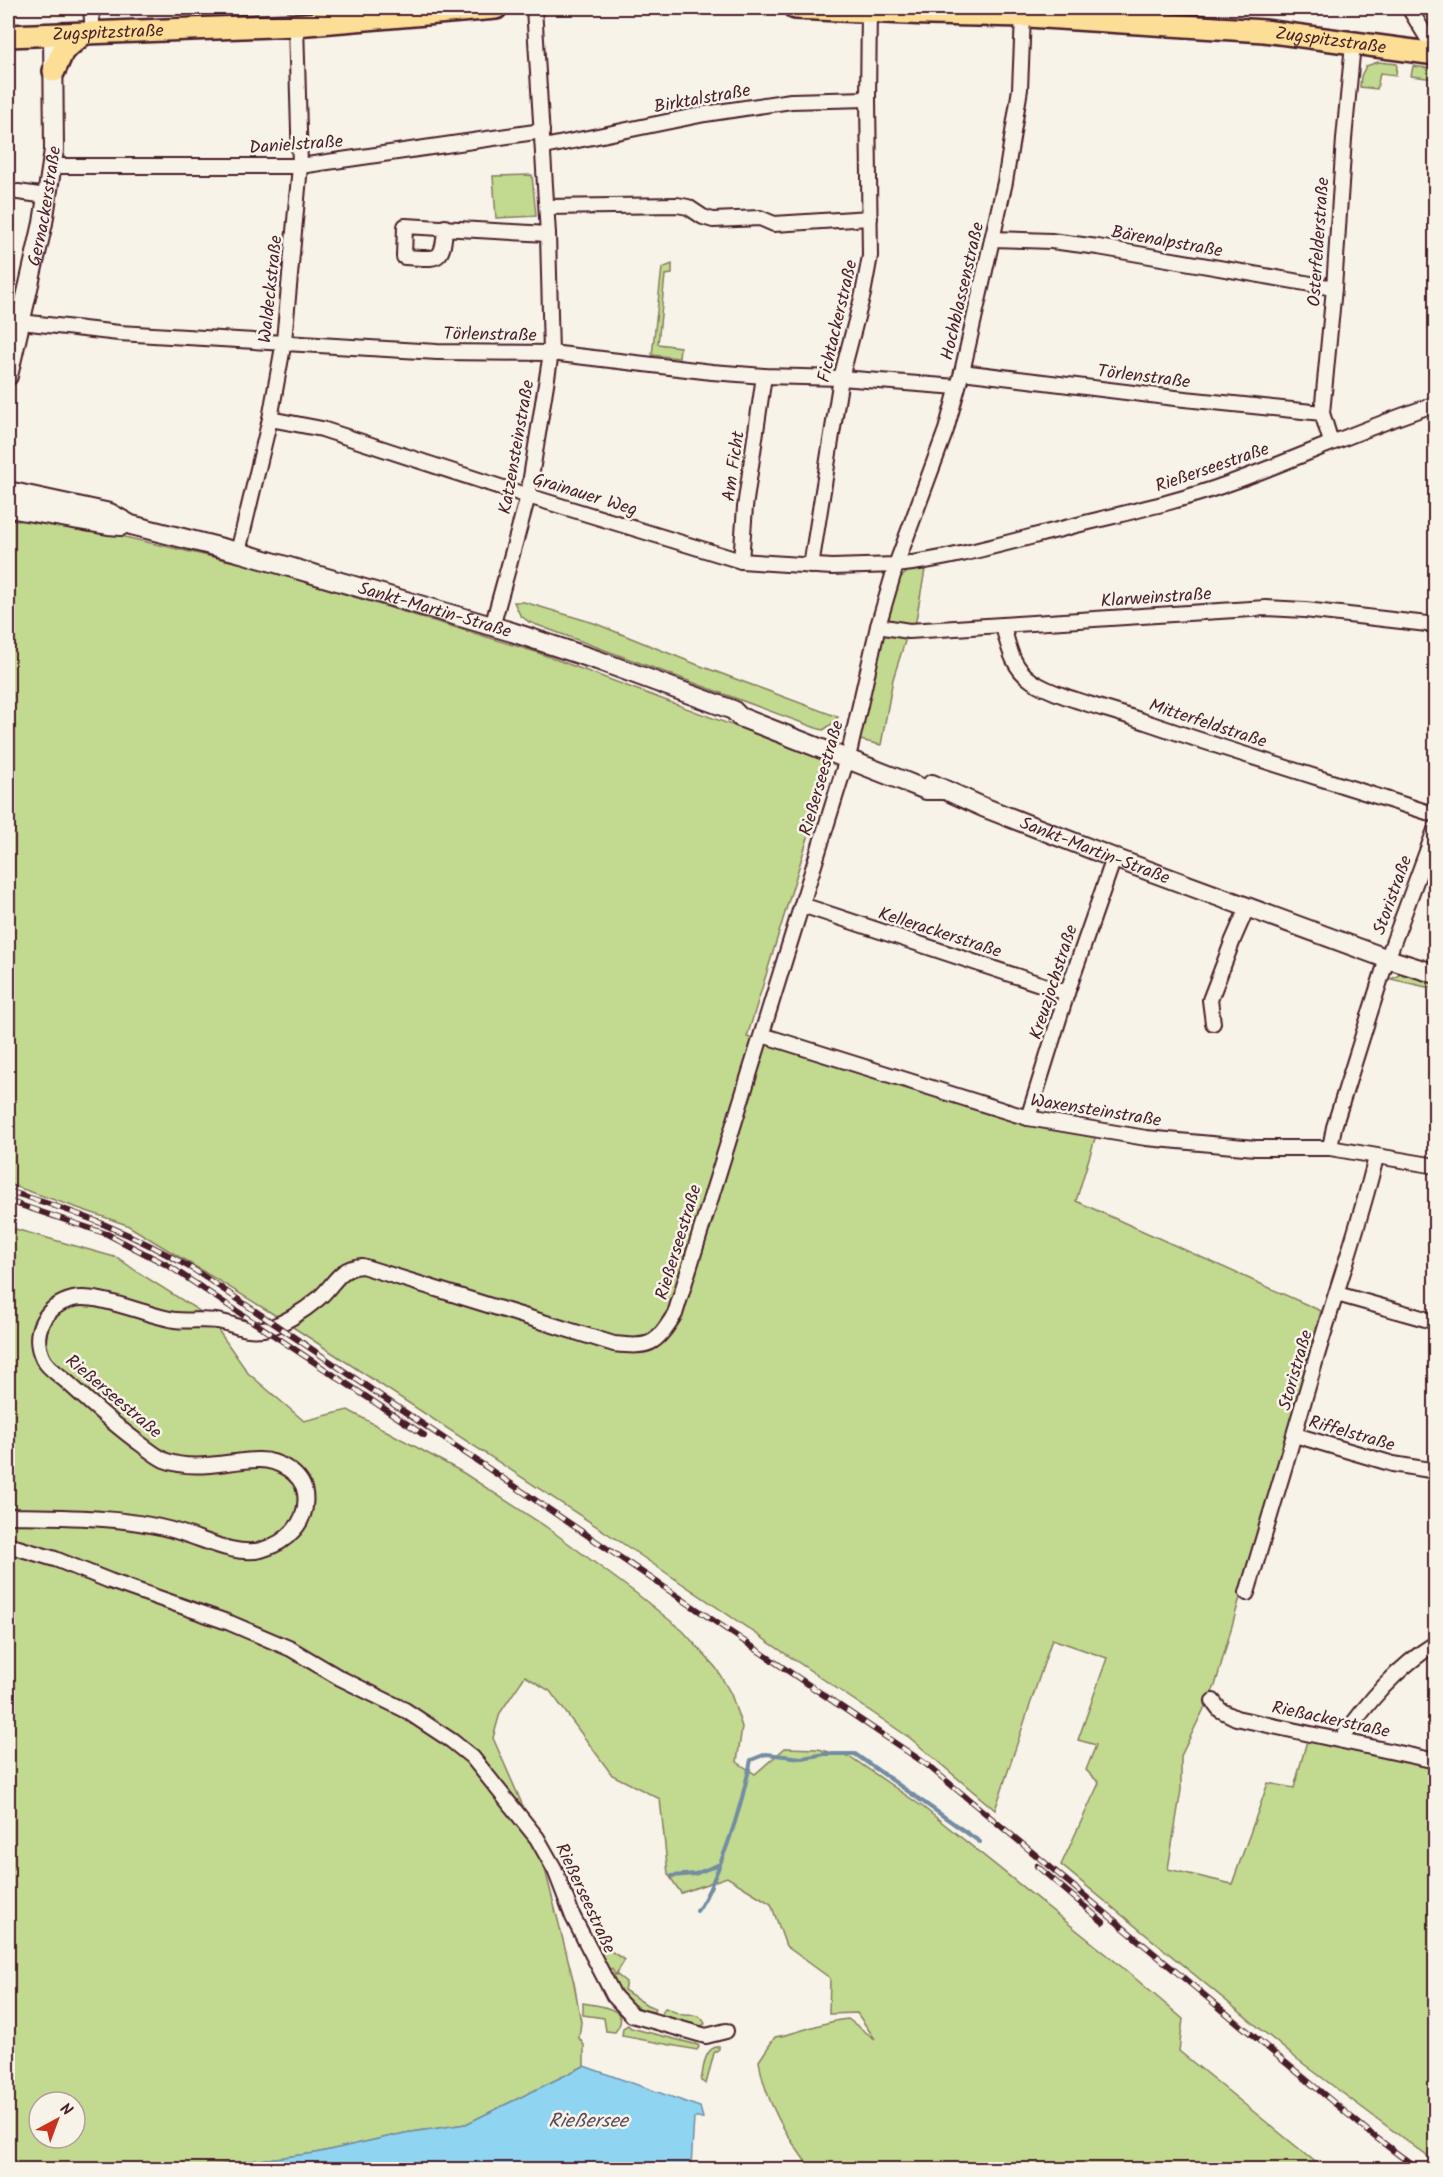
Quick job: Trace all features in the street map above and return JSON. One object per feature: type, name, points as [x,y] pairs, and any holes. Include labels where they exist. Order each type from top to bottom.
[{"type":"main road","name":"Zugspitzstraße","points":[[8,36],[296,26],[446,10],[496,8]]},
{"type":"main road","name":"Zugspitzstraße","points":[[795,8],[975,11],[1264,31],[1436,53]]},
{"type":"main road","points":[[54,71],[63,51],[88,33]]},
{"type":"main road","name":"Gernackerstraße","points":[[8,376],[47,196],[54,150],[53,34]]},
{"type":"main road","name":"Sankt-Martin-Straße","points":[[8,491],[110,513],[132,525]]},
{"type":"main road","name":"Sankt-Martin-Straße","points":[[8,508],[108,525],[132,525],[238,552],[597,660],[733,710],[744,709],[848,754],[930,783],[1114,858],[1388,959],[1436,974]]},
{"type":"street","points":[[88,33],[91,8]]},
{"type":"street","name":"Katzensteinstraße","points":[[492,627],[528,496],[551,353],[547,207],[534,8]]},
{"type":"street","points":[[1409,8],[1436,53]]},
{"type":"street","name":"Fichtackerstraße","points":[[812,566],[841,378],[863,294],[870,256],[869,10]]},
{"type":"street","name":"Hochblassenstraße","points":[[896,565],[946,430],[962,372],[1005,182],[1020,89],[1023,16]]},
{"type":"street","name":"Waldeckstraße","points":[[238,552],[270,419],[284,341],[300,166],[296,26]]},
{"type":"street","name":"Osterfelderstraße","points":[[1330,442],[1322,413],[1353,44]]},
{"type":"street","name":"Birktalstraße","points":[[544,147],[705,114],[791,101],[868,99]]},
{"type":"street","name":"Danielstraße","points":[[51,166],[300,166],[542,131]]},
{"type":"street","points":[[18,192],[47,196]]},
{"type":"street","points":[[547,207],[676,205],[688,207],[703,218],[713,220],[760,218],[774,224],[870,218]]},
{"type":"street","points":[[445,227],[548,234]]},
{"type":"street","name":"Bärenalpstraße","points":[[992,238],[1051,241],[1098,247],[1334,288]]},
{"type":"street","name":"Törlenstraße","points":[[21,322],[119,333],[284,341],[437,352],[551,353],[712,372],[841,378],[957,387]]},
{"type":"street","name":"Törlenstraße","points":[[962,372],[1322,413]]},
{"type":"street","name":"Am Ficht","points":[[741,561],[745,507],[764,376]]},
{"type":"street","name":"Rießerseestraße","points":[[8,1516],[115,1521],[173,1530],[232,1549],[259,1551],[282,1542],[296,1529],[304,1510],[305,1493],[299,1478],[286,1467],[260,1459],[228,1464],[183,1465],[162,1459],[105,1416],[43,1360],[38,1338],[43,1318],[55,1305],[76,1298],[96,1299],[176,1320],[221,1322],[243,1330],[265,1329],[297,1314],[320,1299],[335,1278],[351,1267],[362,1266],[614,1344],[641,1347],[661,1336],[675,1314],[802,905],[848,754],[878,627],[896,565],[972,552],[1173,501],[1226,484],[1330,442],[1436,404]]},
{"type":"street","name":"Grainauer Weg","points":[[270,419],[322,429],[528,496],[741,561],[812,566],[896,565]]},
{"type":"street","name":"Klarweinstraße","points":[[878,627],[909,631],[1266,608],[1305,610],[1436,626]]},
{"type":"street","name":"Mitterfeldstraße","points":[[1003,626],[1011,658],[1020,670],[1034,682],[1158,726],[1436,814]]},
{"type":"street","name":"Storistraße","points":[[1330,1148],[1334,1127],[1388,959],[1436,827]]},
{"type":"street","name":"Kreuzjochstraße","points":[[1028,1118],[1067,993],[1114,858]]},
{"type":"street","name":"Kellerackerstraße","points":[[802,905],[1067,993]]},
{"type":"street","points":[[1213,1023],[1210,1000],[1247,908]]},
{"type":"street","name":"Waxensteinstraße","points":[[762,1035],[1028,1118],[1146,1138],[1255,1148],[1330,1148],[1436,1166]]},
{"type":"street","name":"Storistraße","points":[[1248,1593],[1314,1366],[1366,1200],[1376,1157]]},
{"type":"street","points":[[1337,1294],[1436,1322]]},
{"type":"street","name":"Riffelstraße","points":[[1295,1435],[1393,1464],[1436,1471]]},
{"type":"street","name":"Rießerseestraße","points":[[8,1545],[55,1559],[230,1623],[291,1649],[340,1678],[405,1710],[452,1741],[472,1757],[537,1838],[555,1870],[573,1917],[614,1996],[632,2015],[706,2036],[726,2031]]},
{"type":"street","points":[[1341,1740],[1367,1704],[1391,1677],[1416,1655],[1436,1642]]},
{"type":"street","name":"Rießackerstraße","points":[[1217,1706],[1236,1718],[1436,1761]]},
{"type":"green space","points":[[1378,62],[1397,64],[1396,75],[1380,73],[1377,89],[1360,87],[1361,76],[1366,66]]},
{"type":"green space","points":[[1413,66],[1434,69],[1435,79],[1411,76]]},
{"type":"green space","points":[[532,175],[536,216],[496,218],[493,176]]},
{"type":"green space","points":[[672,264],[672,274],[665,275],[658,344],[680,347],[679,358],[652,355],[662,268]]},
{"type":"green space","points":[[8,515],[116,535],[252,566],[536,652],[820,758],[828,772],[747,1037],[938,1096],[981,1112],[1031,1126],[1096,1135],[1076,1201],[1321,1311],[1215,1686],[1181,1756],[1181,1790],[1168,1869],[1232,1884],[1268,1783],[1294,1788],[1308,1737],[1435,1767],[1435,2162],[1297,2059],[1061,1865],[1099,1783],[1086,1770],[1096,1745],[1078,1740],[1107,1658],[1052,1639],[995,1810],[910,1738],[625,1545],[270,1312],[127,1225],[8,1184]]},
{"type":"green space","points":[[911,569],[925,570],[915,626],[888,624],[894,583]]},
{"type":"green space","points":[[514,602],[524,602],[594,623],[698,665],[838,717],[823,730],[816,728],[529,622],[520,615]]},
{"type":"green space","points":[[884,632],[907,635],[893,679],[881,745],[856,739]]},
{"type":"green space","points":[[1401,974],[1435,983],[1435,989],[1391,979]]},
{"type":"green space","points":[[8,1227],[118,1258],[209,1317],[248,1373],[304,1421],[348,1410],[462,1472],[545,1526],[683,1631],[716,1668],[731,1694],[742,1727],[737,1762],[755,1774],[785,1748],[818,1749],[852,1758],[923,1807],[1110,1957],[1183,2019],[1179,2051],[1324,2169],[811,2169],[778,2118],[766,2091],[759,2061],[775,2037],[839,2020],[848,2019],[875,2039],[857,2013],[829,2014],[830,1978],[786,1946],[771,1904],[727,1877],[681,1893],[668,1874],[660,1799],[612,1775],[550,1691],[525,1676],[500,1713],[493,1738],[537,1838],[574,1983],[581,2022],[579,2038],[584,2045],[584,2066],[466,2124],[405,2133],[316,2153],[185,2169],[8,2169]]},
{"type":"green space","points":[[598,1934],[603,1937],[599,1944],[625,1960],[616,1974],[626,1982],[624,1990],[655,2008],[654,2012],[633,2005],[620,1992],[612,1979],[615,1975],[612,1969],[607,1968],[593,1937]]},
{"type":"green space","points":[[583,2003],[605,2007],[617,2013],[620,2024],[615,2032],[606,2031],[604,2018],[583,2015]]},
{"type":"green space","points":[[665,2008],[699,2017],[705,2024],[701,2026],[661,2015]]},
{"type":"green space","points":[[628,2025],[631,2028],[699,2047],[697,2050],[622,2036],[623,2028]]},
{"type":"green space","points":[[719,2046],[714,2053],[706,2084],[701,2081],[705,2060],[710,2051]]},
{"type":"water","name":"Rießersee","points":[[584,2066],[700,2107],[703,2118],[694,2118],[691,2166],[700,2167],[699,2169],[185,2169],[316,2153],[405,2133],[466,2124]]},
{"type":"waterway","points":[[697,1911],[709,1890],[728,1842],[751,1760],[766,1754],[802,1758],[825,1754],[855,1754],[980,1842]]},
{"type":"waterway","points":[[672,1876],[695,1874],[720,1864]]},
{"type":"railway","points":[[8,1191],[105,1225],[150,1245],[196,1271],[926,1764],[1374,2136],[1419,2170]]},
{"type":"railway","points":[[8,1201],[107,1234],[169,1266],[424,1435]]},
{"type":"railway","points":[[1037,1866],[1103,1922]]}]
